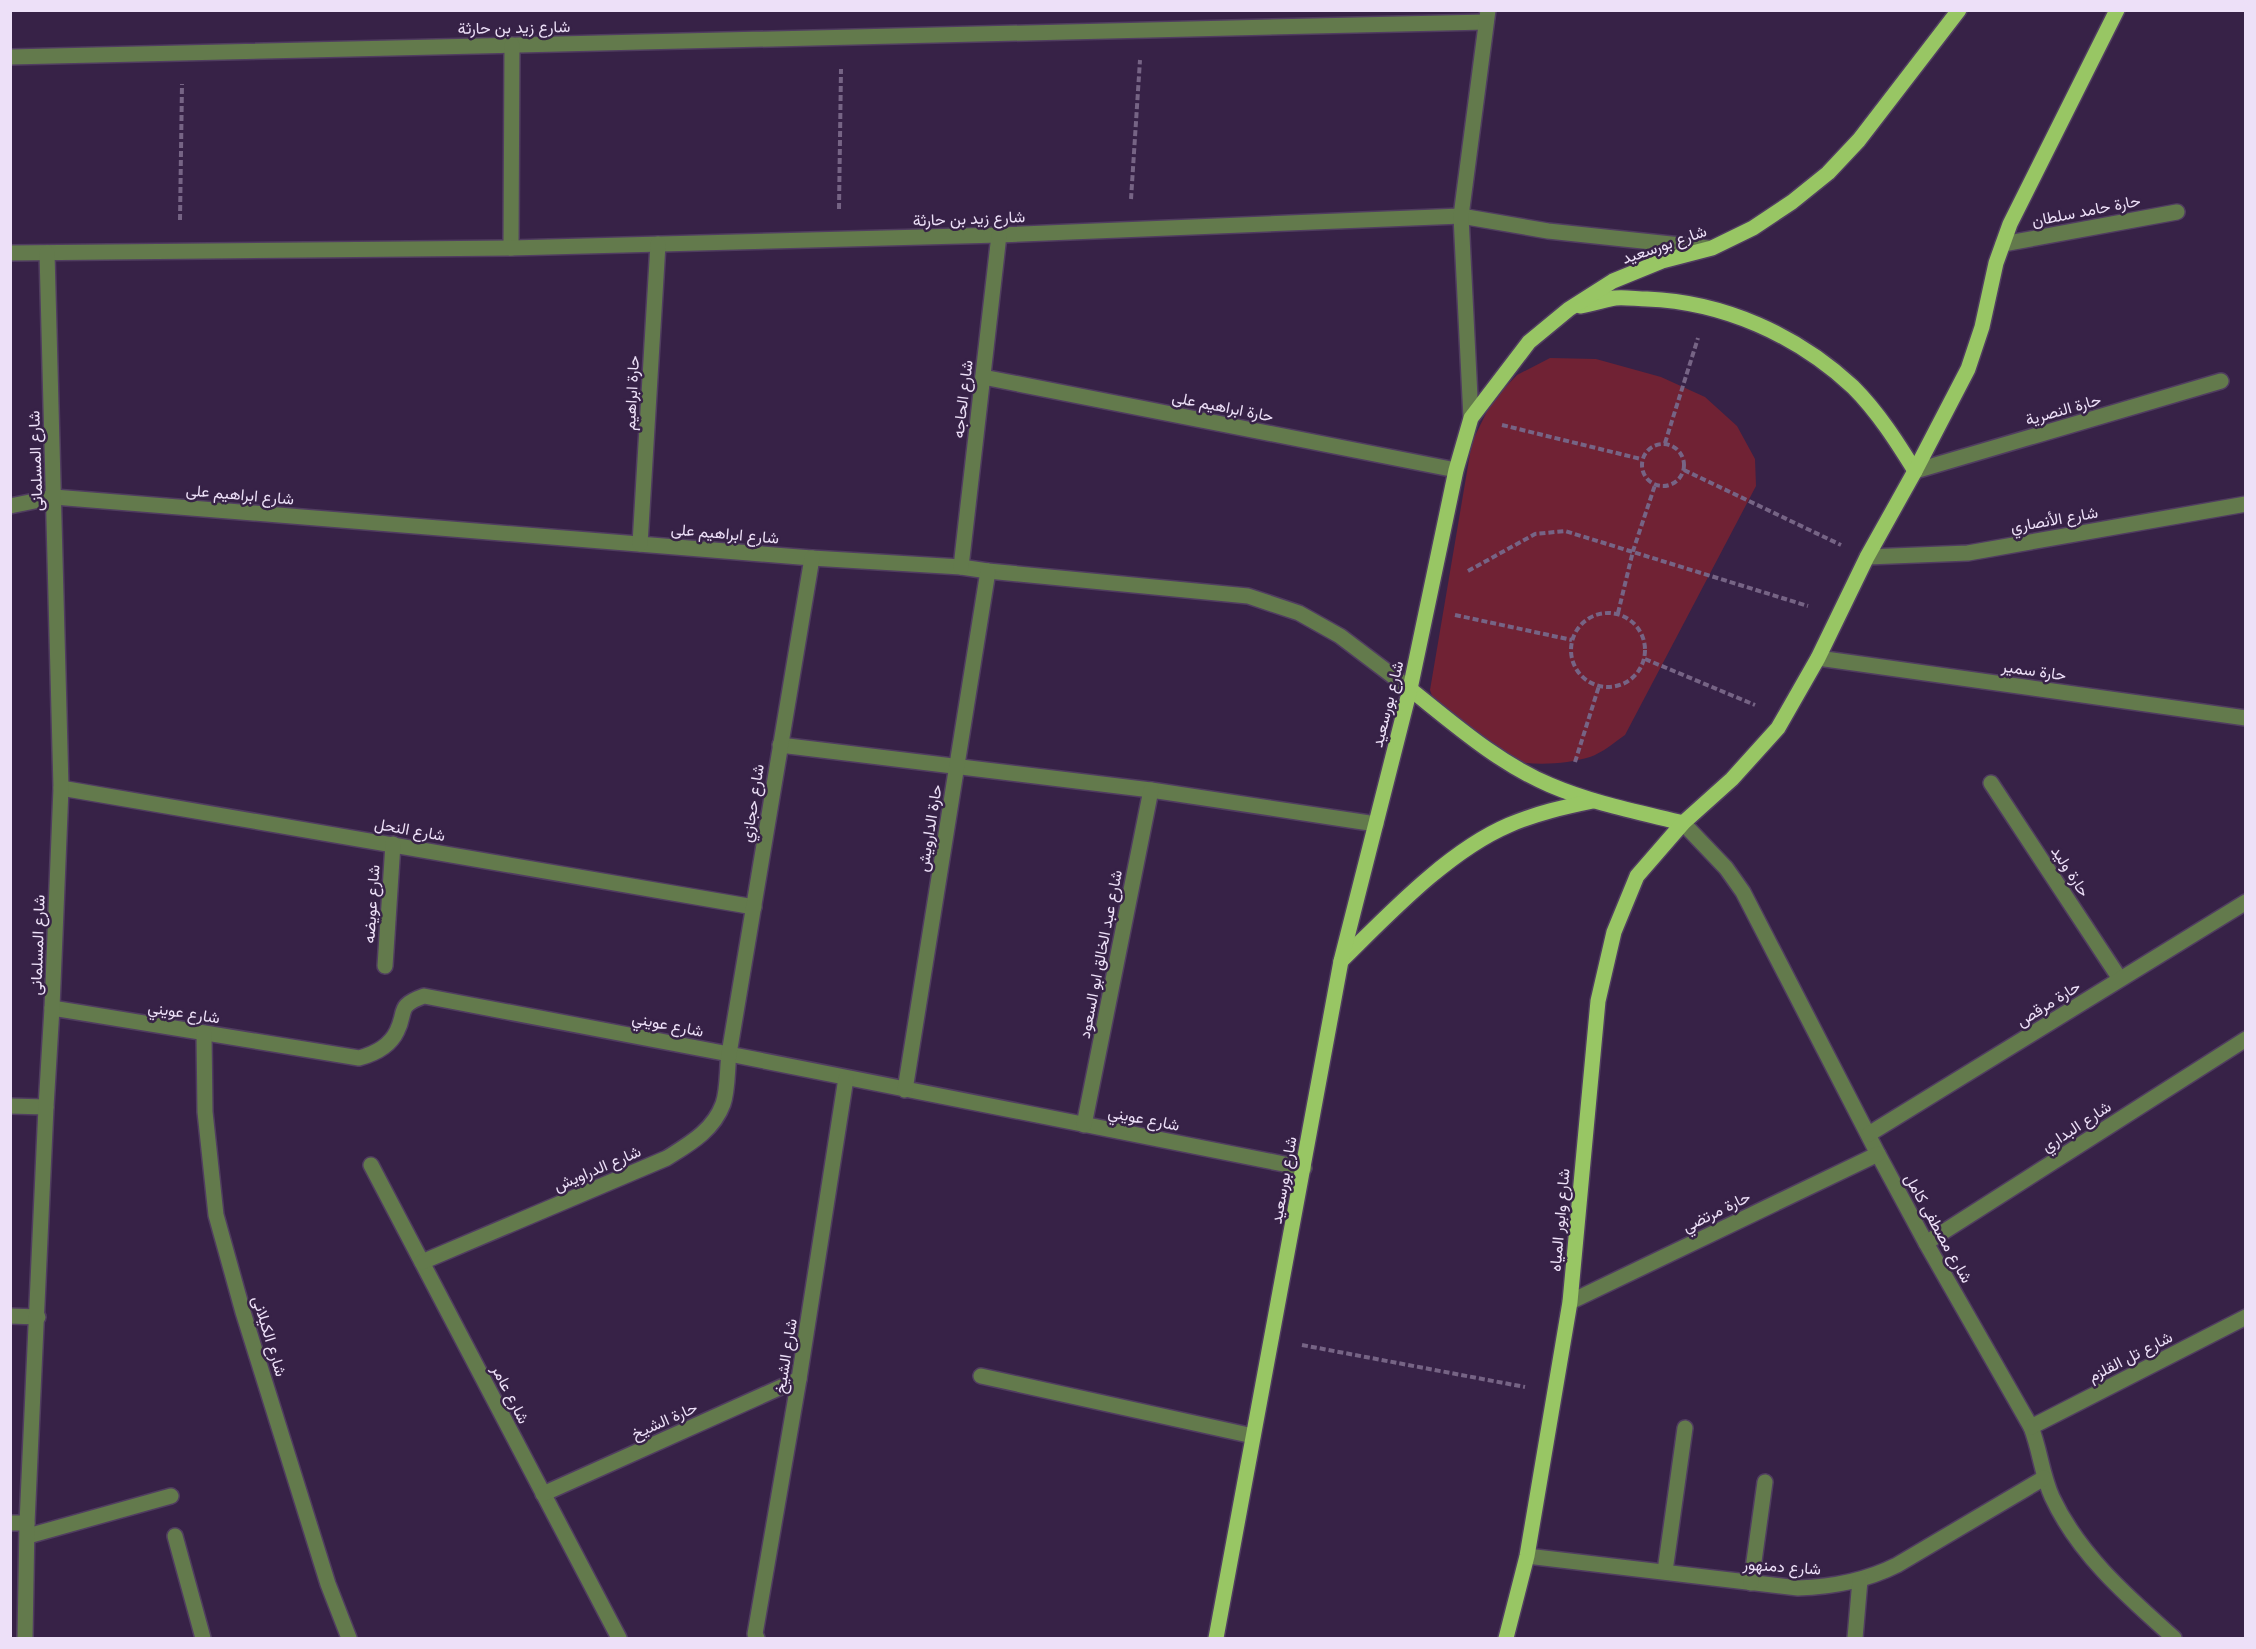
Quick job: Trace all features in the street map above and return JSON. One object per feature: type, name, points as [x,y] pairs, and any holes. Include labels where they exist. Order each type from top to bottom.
[{"type":"main road","name":"شارع بورسعيد","points":[[1216,1638],[1341,961],[1410,689],[1456,470],[1472,418],[1529,342],[1569,309],[1613,281],[1662,261],[1712,248],[1753,228],[1792,202],[1827,173],[1859,140],[1959,10]]},
{"type":"main road","points":[[1410,689],[1503,760],[1550,785],[1593,801],[1683,823],[1732,779],[1778,728],[1784,718],[1818,658],[1867,557],[1968,369],[1982,327],[2002,244],[2010,224],[2117,10]]},
{"type":"main road","points":[[1569,309],[1617,298],[1669,300],[1708,308],[1768,328],[1814,355],[1853,388],[1887,427],[1915,471]]},
{"type":"main road","points":[[1341,961],[1397,906],[1468,848],[1507,825],[1549,810],[1593,801]]},
{"type":"main road","name":"شارع وابور المياه","points":[[1506,1638],[1527,1556],[1570,1302],[1598,1001],[1612,943],[1638,876],[1683,823]]},
{"type":"street","name":"شارع زيد بن حارثة","points":[[10,57],[1141,30],[1487,16]]},
{"type":"street","points":[[1472,418],[1461,216],[1487,16]]},
{"type":"street","points":[[512,45],[512,248]]},
{"type":"street","name":"حارة حامد سلطان","points":[[2002,244],[2177,212]]},
{"type":"street","name":"شارع زيد بن حارثة","points":[[10,253],[512,248],[999,236],[1461,216],[1548,231],[1712,248]]},
{"type":"street","name":"شارع الحاجه","points":[[961,567],[999,236]]},
{"type":"street","name":"حارة ابراهيم","points":[[640,544],[658,244]]},
{"type":"street","name":"شارع المسلمانى","points":[[25,1638],[27,1529],[61,788],[47,253]]},
{"type":"street","name":"حارة ابراهيم على","points":[[983,376],[1456,470]]},
{"type":"street","name":"حارة النصرية","points":[[1915,471],[2221,381]]},
{"type":"street","name":"شارع ابراهيم على","points":[[10,506],[54,497],[812,558],[961,567],[1248,596],[1299,613],[1340,636],[1410,689]]},
{"type":"street","name":"شارع الأنصاري","points":[[1867,557],[1959,554],[2246,504]]},
{"type":"street","name":"شارع حجازي","points":[[729,1054],[812,558]]},
{"type":"street","name":"حارة الدارويش","points":[[905,1090],[988,571]]},
{"type":"street","name":"حارة سمير","points":[[1818,658],[2246,718]]},
{"type":"street","points":[[780,745],[1151,790],[1376,824]]},
{"type":"street","name":"حارة وليد","points":[[1991,783],[2120,979]]},
{"type":"street","name":"شارع النحل","points":[[61,788],[754,906]]},
{"type":"street","name":"شارع عبد الخالق ابو السعود","points":[[1084,1125],[1151,790]]},
{"type":"street","name":"شارع مصطفى كامل","points":[[1683,823],[1726,868],[1743,892],[1878,1154],[2031,1427],[2038,1445],[2044,1478],[2063,1518],[2088,1554],[2118,1587],[2174,1638]]},
{"type":"street","name":"شارع عويضه","points":[[385,966],[393,844]]},
{"type":"street","name":"حارة مرقص","points":[[1869,1134],[2246,902]]},
{"type":"street","name":"شارع عويني","points":[[52,1008],[359,1058],[381,1049],[391,1040],[398,1031],[401,1012],[414,999],[423,996],[1304,1168]]},
{"type":"street","name":"شارع الكيلانى","points":[[204,1034],[205,1112],[216,1215],[243,1312],[324,1572],[349,1638]]},
{"type":"street","name":"شارع البداري","points":[[1926,1243],[2246,1040]]},
{"type":"street","name":"شارع الدراويش","points":[[422,1262],[666,1158],[696,1139],[714,1122],[724,1103],[729,1054]]},
{"type":"street","name":"شارع الشيخ","points":[[757,1638],[755,1634],[800,1379],[846,1078]]},
{"type":"street","points":[[10,1106],[46,1107]]},
{"type":"street","name":"حارة مرتضي","points":[[1570,1302],[1878,1154]]},
{"type":"street","name":"شارع عامر","points":[[371,1165],[619,1638]]},
{"type":"street","points":[[10,1316],[38,1317]]},
{"type":"street","name":"شارع تل القلزم","points":[[2031,1427],[2246,1317]]},
{"type":"street","points":[[981,1376],[1253,1436]]},
{"type":"street","name":"حارة الشيخ","points":[[543,1494],[800,1379]]},
{"type":"street","points":[[1665,1571],[1685,1428]]},
{"type":"street","name":"شارع دمنهور","points":[[1527,1556],[1751,1583],[1819,1588],[1860,1580],[1897,1565],[2044,1478]]},
{"type":"street","points":[[1751,1583],[1765,1482]]},
{"type":"street","points":[[10,1522],[27,1529],[171,1496]]},
{"type":"street","points":[[175,1536],[203,1638]]},
{"type":"street","points":[[1855,1638],[1860,1580]]},
{"type":"path","points":[[1130,230],[1141,30]]},
{"type":"path","points":[[838,239],[841,37]]},
{"type":"path","points":[[180,251],[182,53]]},
{"type":"path","points":[[1665,443],[1708,308]]},
{"type":"path","points":[[1472,418],[1641,459]]},
{"type":"path","points":[[1665,443],[1675,447],[1682,454],[1684,470],[1675,483],[1666,487],[1646,480],[1641,470],[1641,459],[1646,450],[1655,444],[1665,443]]},
{"type":"path","points":[[1684,470],[1867,557]]},
{"type":"path","points":[[1618,613],[1633,551],[1655,485]]},
{"type":"path","points":[[1431,592],[1535,534],[1566,531],[1839,616]]},
{"type":"path","points":[[1427,609],[1572,640]]},
{"type":"path","points":[[1603,612],[1618,613],[1630,620],[1641,631],[1645,645],[1645,659],[1638,672],[1627,682],[1614,687],[1599,686],[1585,680],[1576,668],[1571,655],[1572,640],[1578,627],[1589,617],[1603,612]]},
{"type":"path","points":[[1645,659],[1784,718]]},
{"type":"path","points":[[1566,791],[1599,686]]},
{"type":"path","points":[[1272,1339],[1555,1393]]},
{"type":"shaded area","points":[[1550,358],[1596,359],[1661,377],[1705,397],[1737,426],[1755,459],[1756,486],[1625,735],[1590,757],[1576,761],[1545,764],[1497,758],[1469,746],[1456,736],[1445,722],[1430,690],[1472,442],[1492,401],[1517,375]]}]
